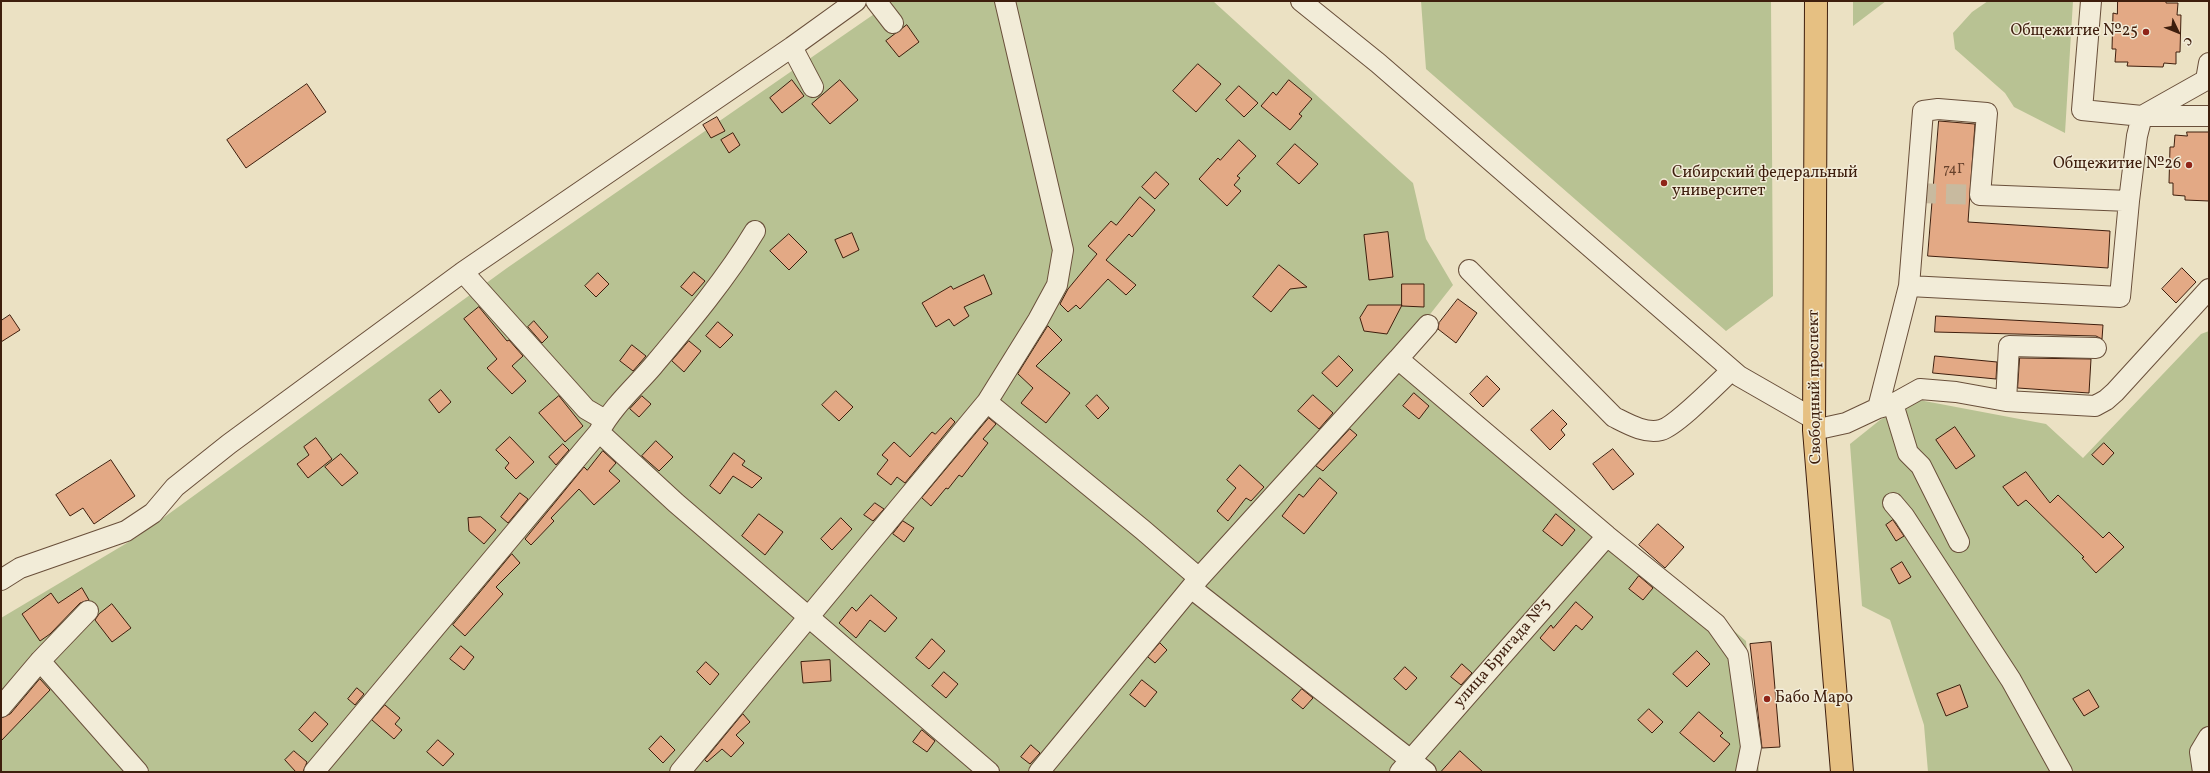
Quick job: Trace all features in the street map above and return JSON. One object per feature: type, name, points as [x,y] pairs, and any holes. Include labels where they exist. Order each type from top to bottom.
[{"type":"main road","name":"Свободный проспект","points":[[1816,1],[1814,424],[1842,772]]},
{"type":"street","points":[[1,580],[20,568],[126,531],[153,513],[175,487],[229,444],[463,272],[792,47],[856,1]]},
{"type":"street","points":[[876,1],[893,23]]},
{"type":"street","points":[[680,772],[809,619],[987,402],[1038,320],[1057,285],[1063,250],[1005,1]]},
{"type":"street","points":[[1301,1],[1378,63],[1732,370],[1814,424],[1846,423],[1886,406],[1920,389],[1956,392],[2006,401],[2095,406],[2112,405],[2209,289]]},
{"type":"street","points":[[2091,1],[2082,110],[2142,116],[2209,116]]},
{"type":"street","points":[[1377,42],[1378,63]]},
{"type":"street","points":[[792,47],[813,87]]},
{"type":"street","points":[[1909,286],[2120,297],[2129,201],[2137,136],[2142,116],[2206,80],[2209,63]]},
{"type":"street","points":[[1959,542],[1921,466],[1908,454],[1886,406],[1909,286],[1923,111],[1938,109],[1987,113],[1980,195],[2129,201]]},
{"type":"street","points":[[314,772],[658,360],[737,261],[755,230]]},
{"type":"street","points":[[1470,270],[1614,417],[1639,429],[1661,430],[1681,417],[1732,370]]},
{"type":"street","points":[[463,272],[586,409],[676,503],[809,619],[989,772]]},
{"type":"street","points":[[1040,772],[1195,583],[1428,325]]},
{"type":"street","points":[[2006,401],[2009,346],[2096,348]]},
{"type":"street","points":[[1398,359],[1607,536],[1716,624],[1738,655],[1751,748],[1746,772]]},
{"type":"street","points":[[987,402],[1143,530],[1195,583],[1405,766],[1426,772]]},
{"type":"street","points":[[1893,503],[1904,516],[2011,680],[2062,772]]},
{"type":"street","name":"улица Бригада №5","points":[[1405,766],[1607,536]]},
{"type":"street","points":[[1,707],[40,661],[88,611]]},
{"type":"street","points":[[40,661],[138,772]]},
{"type":"street","points":[[2203,772],[2200,752],[2209,737]]},
{"type":"green space","points":[[893,1],[1213,1],[1413,183],[1426,239],[1453,285],[1402,350],[1746,641],[1759,772],[1,772],[1,618],[137,537],[507,268]]},
{"type":"green space","name":"Сибирский федеральный университет","points":[[1421,1],[1771,1],[1773,296],[1726,331],[1426,69]]},
{"type":"green space","points":[[1853,1],[1886,1],[1853,26]]},
{"type":"green space","points":[[1988,1],[2073,1],[2065,133],[2014,107],[2005,93],[1955,49],[1953,33],[1972,12]]},
{"type":"green space","points":[[2209,331],[2209,772],[1928,772],[1924,725],[1890,620],[1862,606],[1850,444],[1880,420],[1919,400],[2046,424],[2083,458],[2201,334]]},
{"type":"building","name":"Общежитие №25","points":[[2118,1],[2166,1],[2166,3],[2178,3],[2177,15],[2181,15],[2180,52],[2176,52],[2176,64],[2164,63],[2163,67],[2127,66],[2128,62],[2115,62],[2116,49],[2112,49],[2113,13],[2117,14]]},
{"type":"building","points":[[907,25],[919,42],[899,57],[886,41]]},
{"type":"building","points":[[1198,64],[1221,84],[1196,112],[1173,91]]},
{"type":"building","points":[[792,80],[804,96],[782,113],[770,98]]},
{"type":"building","points":[[840,80],[858,100],[830,124],[812,104]]},
{"type":"building","points":[[1289,80],[1312,99],[1299,114],[1302,116],[1290,130],[1261,106],[1273,92],[1276,95]]},
{"type":"building","points":[[307,84],[326,112],[246,168],[227,140]]},
{"type":"building","points":[[1239,86],[1258,103],[1244,117],[1226,100]]},
{"type":"building","points":[[717,117],[725,131],[711,138],[703,125]]},
{"type":"building","points":[[1939,121],[1975,124],[1968,222],[2110,231],[2108,268],[1928,256]]},
{"type":"building","name":"Общежитие №26","points":[[2187,132],[2209,132],[2209,201],[2185,200],[2185,196],[2173,195],[2173,183],[2169,183],[2170,147],[2174,147],[2175,135],[2187,136]]},
{"type":"building","points":[[733,133],[740,145],[729,153],[721,140]]},
{"type":"building","points":[[1239,140],[1256,156],[1237,176],[1240,178],[1234,185],[1241,191],[1227,206],[1199,179],[1218,158],[1220,160]]},
{"type":"building","points":[[1295,144],[1318,164],[1299,184],[1277,164]]},
{"type":"building","points":[[1156,172],[1169,184],[1155,199],[1142,187]]},
{"type":"building","points":[[1140,197],[1155,210],[1132,237],[1129,234],[1106,260],[1136,285],[1126,295],[1108,279],[1080,309],[1076,305],[1068,312],[1060,304],[1068,289],[1097,254],[1088,246],[1111,221],[1116,225]]},
{"type":"building","points":[[1388,232],[1393,277],[1369,280],[1364,235]]},
{"type":"building","points":[[852,233],[859,250],[843,258],[835,240]]},
{"type":"building","points":[[789,234],[807,252],[789,270],[770,251]]},
{"type":"building","points":[[1279,265],[1307,287],[1290,289],[1271,312],[1253,297]]},
{"type":"building","points":[[2182,268],[2196,282],[2176,303],[2162,289]]},
{"type":"building","points":[[694,272],[705,281],[692,296],[681,287]]},
{"type":"building","points":[[598,273],[609,284],[596,297],[585,286]]},
{"type":"building","points":[[984,275],[992,294],[964,307],[969,316],[954,326],[949,319],[936,327],[922,303],[951,286],[953,289]]},
{"type":"building","points":[[1402,284],[1424,284],[1424,307],[1402,306]]},
{"type":"building","points":[[1458,299],[1477,313],[1456,343],[1438,329],[1439,323]]},
{"type":"building","points":[[1368,305],[1402,305],[1387,334],[1364,331],[1360,318]]},
{"type":"building","points":[[479,307],[507,341],[509,340],[523,356],[512,366],[526,381],[512,394],[487,368],[497,359],[464,319]]},
{"type":"building","points":[[10,315],[20,330],[1,342],[1,321]]},
{"type":"building","points":[[1936,316],[2103,325],[2102,339],[2096,336],[1935,332]]},
{"type":"building","points":[[534,321],[548,337],[542,343],[528,327]]},
{"type":"building","points":[[718,322],[733,335],[720,348],[706,336]]},
{"type":"building","points":[[1048,326],[1062,340],[1036,366],[1070,393],[1046,423],[1021,403],[1033,388],[1018,374]]},
{"type":"building","points":[[689,341],[701,351],[684,372],[672,361]]},
{"type":"building","points":[[632,345],[646,356],[633,371],[620,361]]},
{"type":"building","points":[[1339,356],[1353,370],[1337,387],[1322,373]]},
{"type":"building","points":[[1935,356],[1997,362],[1996,379],[1933,373]]},
{"type":"building","points":[[2020,358],[2091,359],[2089,393],[2018,388]]},
{"type":"building","points":[[1487,376],[1500,389],[1483,407],[1470,394]]},
{"type":"building","points":[[441,390],[451,402],[439,413],[429,400]]},
{"type":"building","points":[[836,391],[853,407],[839,421],[822,405]]},
{"type":"building","points":[[1414,393],[1429,406],[1419,419],[1403,406]]},
{"type":"building","points":[[1097,395],[1109,408],[1098,419],[1086,406]]},
{"type":"building","points":[[1313,395],[1333,413],[1319,429],[1298,411]]},
{"type":"building","points":[[559,396],[583,426],[565,442],[539,413]]},
{"type":"building","points":[[642,396],[651,404],[639,417],[630,409]]},
{"type":"building","points":[[1553,410],[1567,424],[1561,430],[1565,435],[1550,450],[1531,430]]},
{"type":"building","points":[[951,418],[955,422],[905,483],[897,477],[891,485],[877,474],[888,460],[882,455],[894,442],[910,457],[932,432],[935,434]]},
{"type":"building","points":[[989,418],[996,424],[983,439],[988,443],[962,477],[959,475],[948,489],[946,488],[931,506],[922,498]]},
{"type":"building","points":[[1955,427],[1975,456],[1956,469],[1936,440]]},
{"type":"building","points":[[1350,429],[1357,435],[1323,471],[1316,466]]},
{"type":"building","points":[[510,437],[534,462],[516,479],[505,468],[509,463],[496,450]]},
{"type":"building","points":[[316,438],[332,459],[308,478],[297,464],[309,455],[304,447]]},
{"type":"building","points":[[656,441],[673,457],[659,471],[642,456]]},
{"type":"building","points":[[2104,443],[2114,453],[2103,465],[2092,455]]},
{"type":"building","points":[[563,444],[569,450],[556,465],[549,457]]},
{"type":"building","points":[[1613,449],[1634,474],[1613,490],[1593,464]]},
{"type":"building","points":[[603,451],[616,463],[609,471],[620,481],[594,505],[579,489],[551,518],[554,521],[531,545],[525,539],[584,467],[587,470]]},
{"type":"building","points":[[734,453],[745,461],[742,465],[762,478],[752,488],[733,476],[720,494],[710,486]]},
{"type":"building","points":[[341,454],[358,473],[342,486],[325,467]]},
{"type":"building","points":[[111,460],[135,496],[94,524],[83,508],[70,516],[56,495]]},
{"type":"building","points":[[1240,465],[1264,487],[1251,501],[1246,498],[1228,521],[1217,511],[1236,488],[1227,480]]},
{"type":"building","points":[[2026,472],[2050,503],[2058,495],[2103,538],[2109,532],[2124,547],[2096,573],[2082,558],[2084,557],[2026,500],[2018,506],[2003,487]]},
{"type":"building","points":[[1320,478],[1337,493],[1304,534],[1282,516],[1299,494],[1303,497]]},
{"type":"building","points":[[520,493],[528,499],[508,523],[501,517]]},
{"type":"building","points":[[875,503],[884,509],[873,521],[864,515]]},
{"type":"building","points":[[759,514],[783,532],[765,555],[742,536]]},
{"type":"building","points":[[1556,514],[1575,530],[1562,546],[1543,531]]},
{"type":"building","points":[[481,517],[496,530],[484,544],[469,531],[468,518]]},
{"type":"building","points":[[841,518],[852,529],[832,550],[821,539]]},
{"type":"building","points":[[1893,520],[1904,536],[1896,541],[1886,525]]},
{"type":"building","points":[[903,521],[914,528],[904,542],[893,534]]},
{"type":"building","points":[[1658,524],[1684,547],[1665,568],[1639,545]]},
{"type":"building","points":[[512,554],[520,563],[496,587],[503,594],[465,636],[453,625]]},
{"type":"building","points":[[1902,562],[1911,577],[1899,584],[1891,569]]},
{"type":"building","points":[[1639,576],[1653,588],[1643,600],[1629,589]]},
{"type":"building","points":[[82,588],[89,600],[80,603],[50,634],[40,641],[22,614],[51,593],[58,603]]},
{"type":"building","points":[[871,595],[897,618],[885,632],[870,620],[856,638],[839,623],[852,607],[856,611]]},
{"type":"building","points":[[1576,602],[1593,617],[1582,630],[1576,625],[1554,651],[1540,638],[1551,625],[1553,628]]},
{"type":"building","points":[[112,604],[131,628],[112,642],[95,620],[99,614]]},
{"type":"building","points":[[932,639],[945,651],[929,669],[916,658]]},
{"type":"building","points":[[1771,642],[1780,747],[1762,748],[1750,644]]},
{"type":"building","points":[[1160,643],[1167,650],[1155,663],[1148,657]]},
{"type":"building","points":[[461,646],[474,657],[464,670],[450,659]]},
{"type":"building","points":[[1697,651],[1710,664],[1687,687],[1673,674]]},
{"type":"building","points":[[830,660],[831,681],[803,683],[801,662]]},
{"type":"building","points":[[706,662],[719,674],[710,685],[697,672]]},
{"type":"building","points":[[1462,664],[1472,673],[1461,685],[1451,677]]},
{"type":"building","points":[[1405,667],[1417,678],[1406,690],[1394,679]]},
{"type":"building","points":[[944,672],[958,684],[946,698],[932,686]]},
{"type":"building","points":[[40,679],[50,690],[1,741],[1,718],[10,714]]},
{"type":"building","points":[[1142,680],[1157,692],[1145,707],[1130,695]]},
{"type":"building","points":[[1960,685],[1968,707],[1946,716],[1937,694]]},
{"type":"building","points":[[357,688],[364,694],[355,705],[348,699]]},
{"type":"building","points":[[1302,689],[1313,698],[1303,709],[1292,700]]},
{"type":"building","points":[[2089,690],[2099,707],[2084,716],[2073,699]]},
{"type":"building","points":[[385,705],[400,718],[395,724],[402,730],[394,739],[372,720]]},
{"type":"building","points":[[1649,709],[1663,722],[1652,733],[1638,720]]},
{"type":"building","points":[[315,712],[328,724],[312,742],[299,730]]},
{"type":"building","points":[[1699,712],[1723,733],[1720,736],[1730,744],[1714,762],[1680,733]]},
{"type":"building","points":[[743,714],[750,722],[736,735],[744,743],[731,757],[722,749],[707,762],[705,760]]},
{"type":"building","points":[[922,730],[935,741],[927,752],[913,742]]},
{"type":"building","points":[[661,736],[675,750],[663,763],[649,749]]},
{"type":"building","points":[[438,740],[454,754],[443,766],[427,752]]},
{"type":"building","points":[[1031,745],[1040,753],[1030,764],[1021,757]]},
{"type":"building","points":[[294,751],[307,762],[303,772],[296,772],[285,760]]},
{"type":"building","points":[[1460,751],[1483,772],[1441,772]]},
{"type":"tunnel","points":[[1916,193],[1980,195]]},
{"type":"place","name":"Общежитие №25","points":[[2146,32]]},
{"type":"place","name":"Общежитие №26","points":[[2189,165]]},
{"type":"place","name":"Сибирский федеральный университет","points":[[1664,183]]},
{"type":"place","name":"Бабо Маро","points":[[1767,699]]}]
